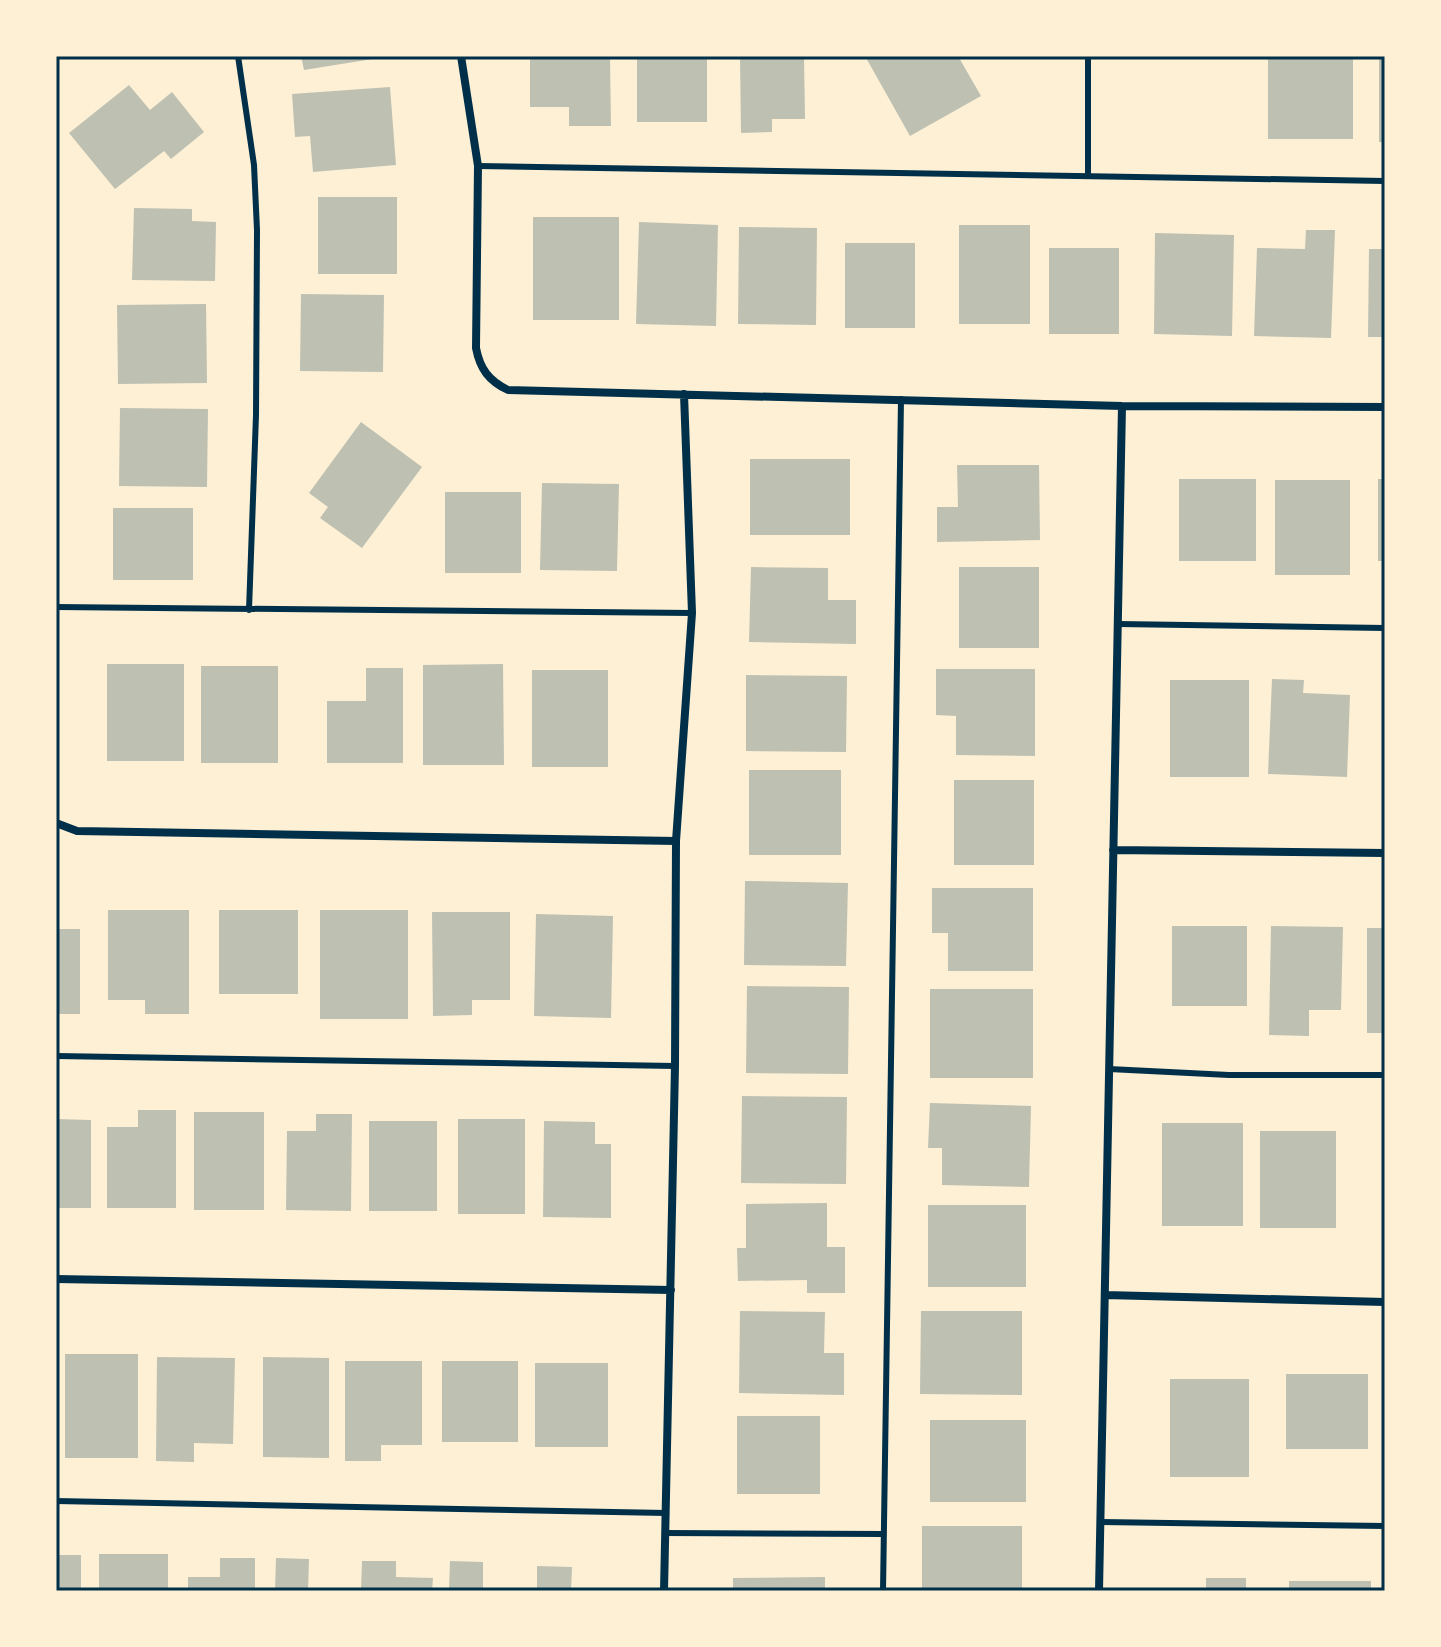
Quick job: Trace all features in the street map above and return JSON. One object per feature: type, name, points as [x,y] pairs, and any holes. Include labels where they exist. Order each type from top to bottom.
[{"type":"street","points":[[461,56],[478,166],[476,348],[482,370],[498,385],[519,391],[1122,406],[1385,407]]},
{"type":"street","points":[[664,1591],[675,1066],[676,841],[692,613],[684,394]]},
{"type":"street","points":[[1099,1591],[1122,406]]},
{"type":"street","points":[[56,823],[77,831],[676,841]]},
{"type":"street","points":[[1113,850],[1385,853]]},
{"type":"street","points":[[56,1279],[671,1290]]},
{"type":"street","points":[[1105,1295],[1385,1302]]},
{"type":"lane","points":[[238,56],[254,165],[257,230],[256,415],[249,610]]},
{"type":"lane","points":[[1088,56],[1088,175]]},
{"type":"lane","points":[[478,166],[1385,181]]},
{"type":"lane","points":[[883,1591],[901,399]]},
{"type":"lane","points":[[56,607],[692,613]]},
{"type":"lane","points":[[1118,624],[1385,628]]},
{"type":"lane","points":[[56,1056],[675,1066]]},
{"type":"lane","points":[[1109,1069],[1229,1075],[1385,1075]]},
{"type":"lane","points":[[56,1501],[666,1513]]},
{"type":"lane","points":[[1101,1522],[1385,1526]]},
{"type":"lane","points":[[665,1533],[884,1534]]},
{"type":"building","points":[[301,56],[379,56],[379,58],[304,70]]},
{"type":"building","points":[[530,56],[610,56],[611,126],[569,126],[569,107],[530,107]]},
{"type":"building","points":[[637,56],[707,56],[707,122],[637,122]]},
{"type":"building","points":[[740,56],[804,56],[805,119],[772,119],[772,132],[741,133]]},
{"type":"building","points":[[865,56],[958,56],[981,96],[910,136]]},
{"type":"building","points":[[1268,56],[1353,56],[1353,139],[1268,139]]},
{"type":"building","points":[[1379,56],[1385,56],[1385,142],[1379,142]]},
{"type":"building","points":[[129,85],[150,110],[172,92],[204,132],[171,159],[164,151],[115,189],[69,133]]},
{"type":"building","points":[[390,87],[396,165],[313,172],[310,136],[295,137],[292,94]]},
{"type":"building","points":[[318,197],[397,197],[397,274],[318,274]]},
{"type":"building","points":[[134,208],[192,209],[192,221],[216,222],[215,281],[132,280]]},
{"type":"building","points":[[533,217],[619,217],[619,320],[533,320]]},
{"type":"building","points":[[639,222],[718,225],[716,326],[636,324]]},
{"type":"building","points":[[959,225],[1030,225],[1030,324],[959,324]]},
{"type":"building","points":[[739,227],[817,228],[816,325],[738,324]]},
{"type":"building","points":[[1306,230],[1335,230],[1331,338],[1254,336],[1257,248],[1305,249]]},
{"type":"building","points":[[1155,233],[1234,235],[1232,336],[1154,334]]},
{"type":"building","points":[[845,243],[915,243],[915,328],[845,328]]},
{"type":"building","points":[[1049,248],[1119,248],[1119,334],[1049,334]]},
{"type":"building","points":[[1369,249],[1385,249],[1385,337],[1368,337]]},
{"type":"building","points":[[301,294],[384,295],[383,372],[300,371]]},
{"type":"building","points":[[206,304],[207,383],[118,384],[117,305]]},
{"type":"building","points":[[120,408],[208,409],[207,487],[119,486]]},
{"type":"building","points":[[361,422],[422,467],[362,548],[320,518],[328,507],[309,493]]},
{"type":"building","points":[[750,459],[850,459],[850,535],[750,535]]},
{"type":"building","points":[[957,465],[1039,465],[1040,540],[937,542],[937,507],[958,507]]},
{"type":"building","points":[[1179,479],[1256,479],[1256,561],[1179,561]]},
{"type":"building","points":[[1378,479],[1385,479],[1385,561],[1378,561]]},
{"type":"building","points":[[1275,480],[1350,480],[1350,575],[1275,575]]},
{"type":"building","points":[[542,483],[619,484],[617,571],[540,570]]},
{"type":"building","points":[[445,492],[521,492],[521,573],[445,573]]},
{"type":"building","points":[[113,508],[193,508],[193,580],[113,580]]},
{"type":"building","points":[[751,567],[828,568],[828,600],[856,600],[856,644],[749,642]]},
{"type":"building","points":[[959,567],[1039,567],[1039,648],[959,648]]},
{"type":"building","points":[[107,664],[184,664],[184,761],[107,761]]},
{"type":"building","points":[[503,664],[504,765],[423,765],[423,665]]},
{"type":"building","points":[[201,666],[278,666],[278,763],[201,763]]},
{"type":"building","points":[[366,668],[403,668],[403,763],[327,763],[327,701],[366,701]]},
{"type":"building","points":[[936,669],[1035,669],[1035,756],[956,755],[956,716],[936,715]]},
{"type":"building","points":[[532,670],[608,670],[608,767],[532,767]]},
{"type":"building","points":[[746,675],[847,676],[846,752],[746,751]]},
{"type":"building","points":[[1272,679],[1304,680],[1303,693],[1350,695],[1347,777],[1268,774]]},
{"type":"building","points":[[1170,680],[1249,680],[1249,777],[1170,777]]},
{"type":"building","points":[[749,770],[841,770],[841,855],[749,855]]},
{"type":"building","points":[[954,780],[1034,780],[1034,865],[954,865]]},
{"type":"building","points":[[745,881],[848,883],[846,966],[744,965]]},
{"type":"building","points":[[932,888],[1033,888],[1033,971],[948,971],[948,933],[932,933]]},
{"type":"building","points":[[108,910],[189,910],[189,1014],[145,1014],[145,1000],[108,1000]]},
{"type":"building","points":[[219,910],[298,910],[298,994],[219,994]]},
{"type":"building","points":[[320,910],[408,910],[408,1019],[320,1019]]},
{"type":"building","points":[[432,912],[510,912],[510,1000],[472,1000],[472,1015],[433,1016]]},
{"type":"building","points":[[536,914],[613,916],[611,1018],[534,1016]]},
{"type":"building","points":[[1172,926],[1247,926],[1247,1006],[1172,1006]]},
{"type":"building","points":[[1271,926],[1343,927],[1341,1010],[1309,1010],[1309,1036],[1269,1035]]},
{"type":"building","points":[[1367,928],[1385,928],[1385,1033],[1367,1033]]},
{"type":"building","points":[[56,929],[80,929],[80,1014],[56,1014]]},
{"type":"building","points":[[747,986],[849,987],[848,1074],[746,1073]]},
{"type":"building","points":[[930,989],[1033,989],[1033,1078],[930,1078]]},
{"type":"building","points":[[742,1096],[847,1097],[846,1184],[741,1183]]},
{"type":"building","points":[[930,1103],[1031,1106],[1029,1187],[942,1185],[942,1148],[928,1148]]},
{"type":"building","points":[[138,1110],[176,1110],[176,1208],[107,1208],[107,1127],[138,1127]]},
{"type":"building","points":[[194,1112],[264,1112],[264,1210],[194,1210]]},
{"type":"building","points":[[316,1114],[352,1114],[351,1211],[286,1210],[287,1131],[316,1131]]},
{"type":"building","points":[[56,1119],[91,1120],[91,1208],[56,1208]]},
{"type":"building","points":[[458,1119],[525,1119],[525,1214],[458,1214]]},
{"type":"building","points":[[369,1121],[437,1121],[437,1211],[369,1211]]},
{"type":"building","points":[[544,1121],[595,1122],[595,1144],[611,1144],[611,1218],[543,1217]]},
{"type":"building","points":[[1162,1123],[1243,1123],[1243,1226],[1162,1226]]},
{"type":"building","points":[[1260,1131],[1336,1131],[1336,1228],[1260,1228]]},
{"type":"building","points":[[827,1203],[827,1247],[845,1247],[845,1293],[807,1293],[807,1280],[738,1281],[737,1248],[746,1248],[746,1204]]},
{"type":"building","points":[[928,1205],[1026,1205],[1026,1287],[928,1287]]},
{"type":"building","points":[[740,1311],[825,1312],[824,1353],[844,1353],[844,1395],[739,1393]]},
{"type":"building","points":[[921,1311],[1022,1311],[1022,1395],[920,1394]]},
{"type":"building","points":[[65,1354],[138,1354],[138,1458],[65,1458]]},
{"type":"building","points":[[157,1357],[235,1358],[233,1444],[194,1443],[194,1462],[156,1461]]},
{"type":"building","points":[[263,1357],[329,1358],[329,1458],[263,1457]]},
{"type":"building","points":[[345,1361],[422,1361],[422,1445],[381,1445],[381,1461],[345,1461]]},
{"type":"building","points":[[442,1361],[518,1361],[518,1442],[442,1442]]},
{"type":"building","points":[[535,1363],[608,1363],[608,1447],[535,1447]]},
{"type":"building","points":[[1286,1374],[1368,1374],[1368,1449],[1286,1449]]},
{"type":"building","points":[[1170,1379],[1249,1379],[1249,1477],[1170,1477]]},
{"type":"building","points":[[737,1416],[820,1416],[820,1494],[737,1494]]},
{"type":"building","points":[[930,1420],[1026,1420],[1026,1502],[930,1502]]},
{"type":"building","points":[[922,1526],[1022,1526],[1022,1591],[922,1591]]},
{"type":"building","points":[[99,1554],[168,1554],[168,1591],[99,1591]]},
{"type":"building","points":[[56,1555],[81,1555],[81,1591],[56,1591]]},
{"type":"building","points":[[220,1558],[255,1558],[255,1591],[188,1591],[188,1577],[220,1577]]},
{"type":"building","points":[[276,1558],[309,1559],[308,1591],[275,1591]]},
{"type":"building","points":[[362,1561],[396,1561],[396,1577],[433,1578],[432,1591],[361,1591]]},
{"type":"building","points":[[450,1561],[483,1562],[483,1591],[449,1591]]},
{"type":"building","points":[[537,1566],[572,1567],[571,1591],[537,1591]]},
{"type":"building","points":[[825,1577],[825,1591],[733,1591],[733,1578]]},
{"type":"building","points":[[1206,1578],[1246,1578],[1246,1591],[1206,1591]]},
{"type":"building","points":[[1289,1581],[1371,1581],[1371,1591],[1289,1591]]}]
